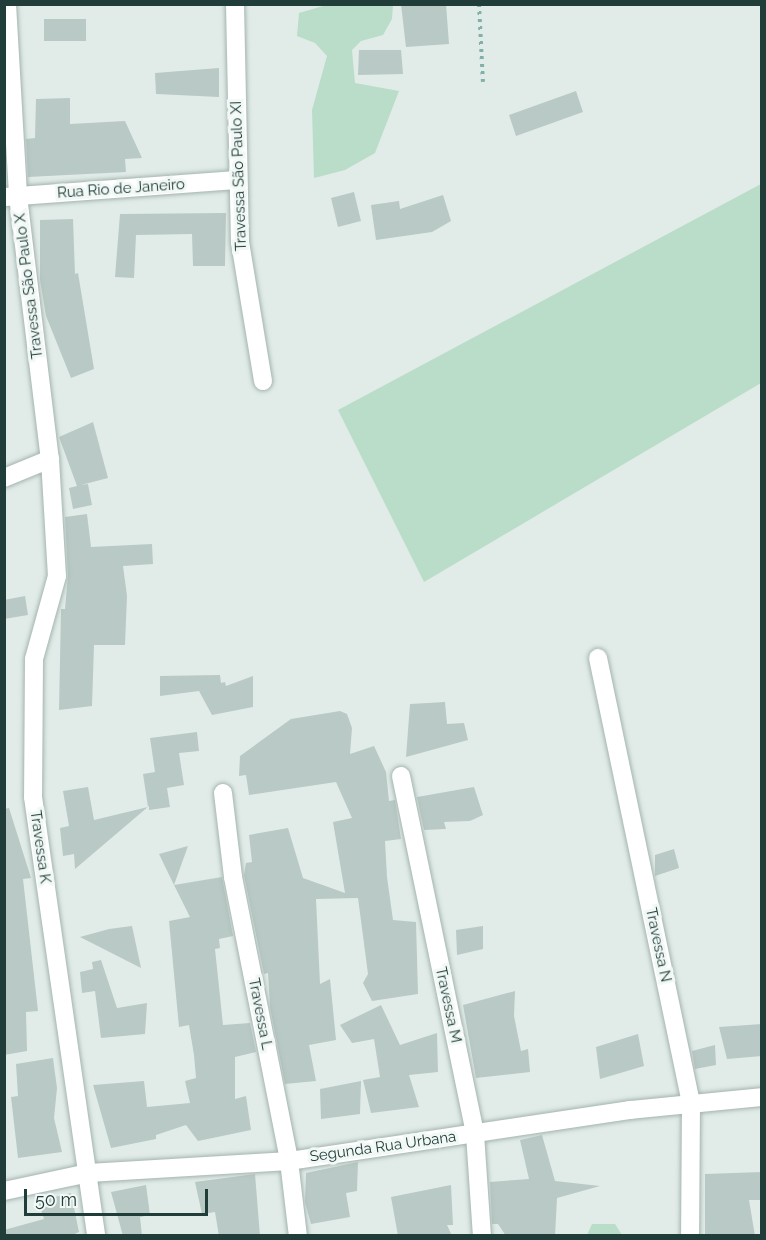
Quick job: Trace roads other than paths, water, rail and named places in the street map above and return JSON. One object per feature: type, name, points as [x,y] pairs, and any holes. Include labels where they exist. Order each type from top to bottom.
[{"type":"street","name":"Travessa São Paulo X","points":[[7,4],[11,197],[50,459]]},
{"type":"street","name":"Travessa São Paulo XI","points":[[235,4],[240,242],[263,381]]},
{"type":"street","name":"Rua Rio de Janeiro","points":[[11,197],[237,180]]},
{"type":"street","points":[[4,478],[50,459]]},
{"type":"street","name":"Travessa K","points":[[50,459],[57,576],[34,658],[33,797],[96,1236]]},
{"type":"street","name":"Travessa N","points":[[598,658],[691,1102],[690,1236]]},
{"type":"street","name":"Travessa M","points":[[400,776],[475,1134],[482,1236]]},
{"type":"street","name":"Travessa L","points":[[223,793],[233,877],[289,1161],[298,1236]]},
{"type":"street","name":"Segunda Rua Urbana","points":[[4,1191],[88,1173],[289,1161],[691,1102],[762,1097]]}]
